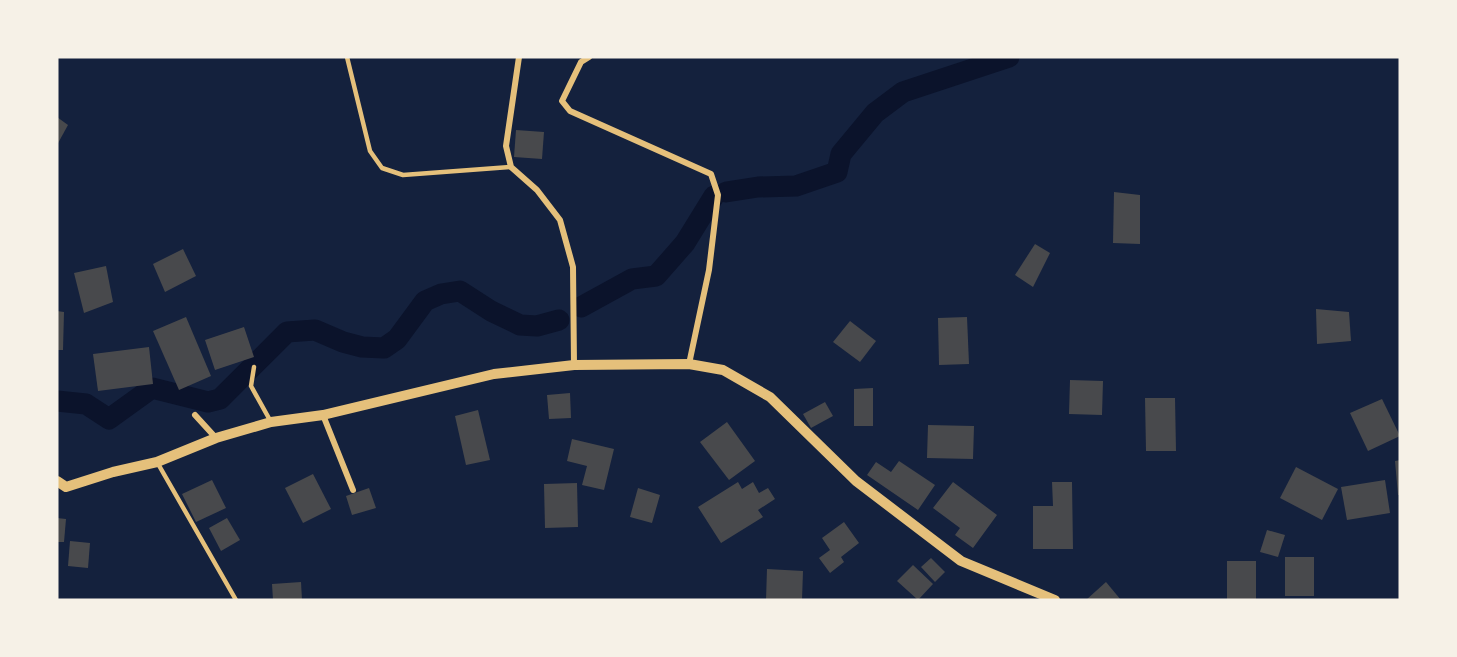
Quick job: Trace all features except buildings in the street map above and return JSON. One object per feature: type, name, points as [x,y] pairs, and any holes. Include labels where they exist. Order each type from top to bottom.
[{"type":"street","points":[[519,57],[506,146],[511,167],[537,190],[560,220],[573,267],[574,365]]},
{"type":"street","points":[[589,57],[581,62],[562,101],[570,111],[711,174],[715,184],[718,195],[708,270],[689,364]]},
{"type":"street","points":[[60,486],[157,462],[216,438],[271,422],[323,416],[494,374],[574,365],[689,364],[723,370],[770,397],[856,481],[961,561],[1055,600]]},
{"type":"street","points":[[195,416],[216,438]]},
{"type":"street","points":[[323,416],[353,490]]},
{"type":"lane","points":[[347,57],[370,151],[382,168],[403,175],[511,167]]},
{"type":"lane","points":[[254,367],[251,386],[271,422]]},
{"type":"lane","points":[[157,462],[236,600]]},
{"type":"waterway","points":[[726,192],[758,187],[796,186],[837,172],[841,154],[875,113],[903,92],[1009,57]]},
{"type":"waterway","points":[[581,307],[632,279],[656,276],[685,243],[714,196]]},
{"type":"waterway","points":[[57,401],[86,404],[109,419],[152,388],[208,402],[220,399],[287,332],[315,330],[362,347],[384,348],[397,339],[425,301],[441,294],[460,291],[491,311],[520,325],[537,326],[559,320]]}]
